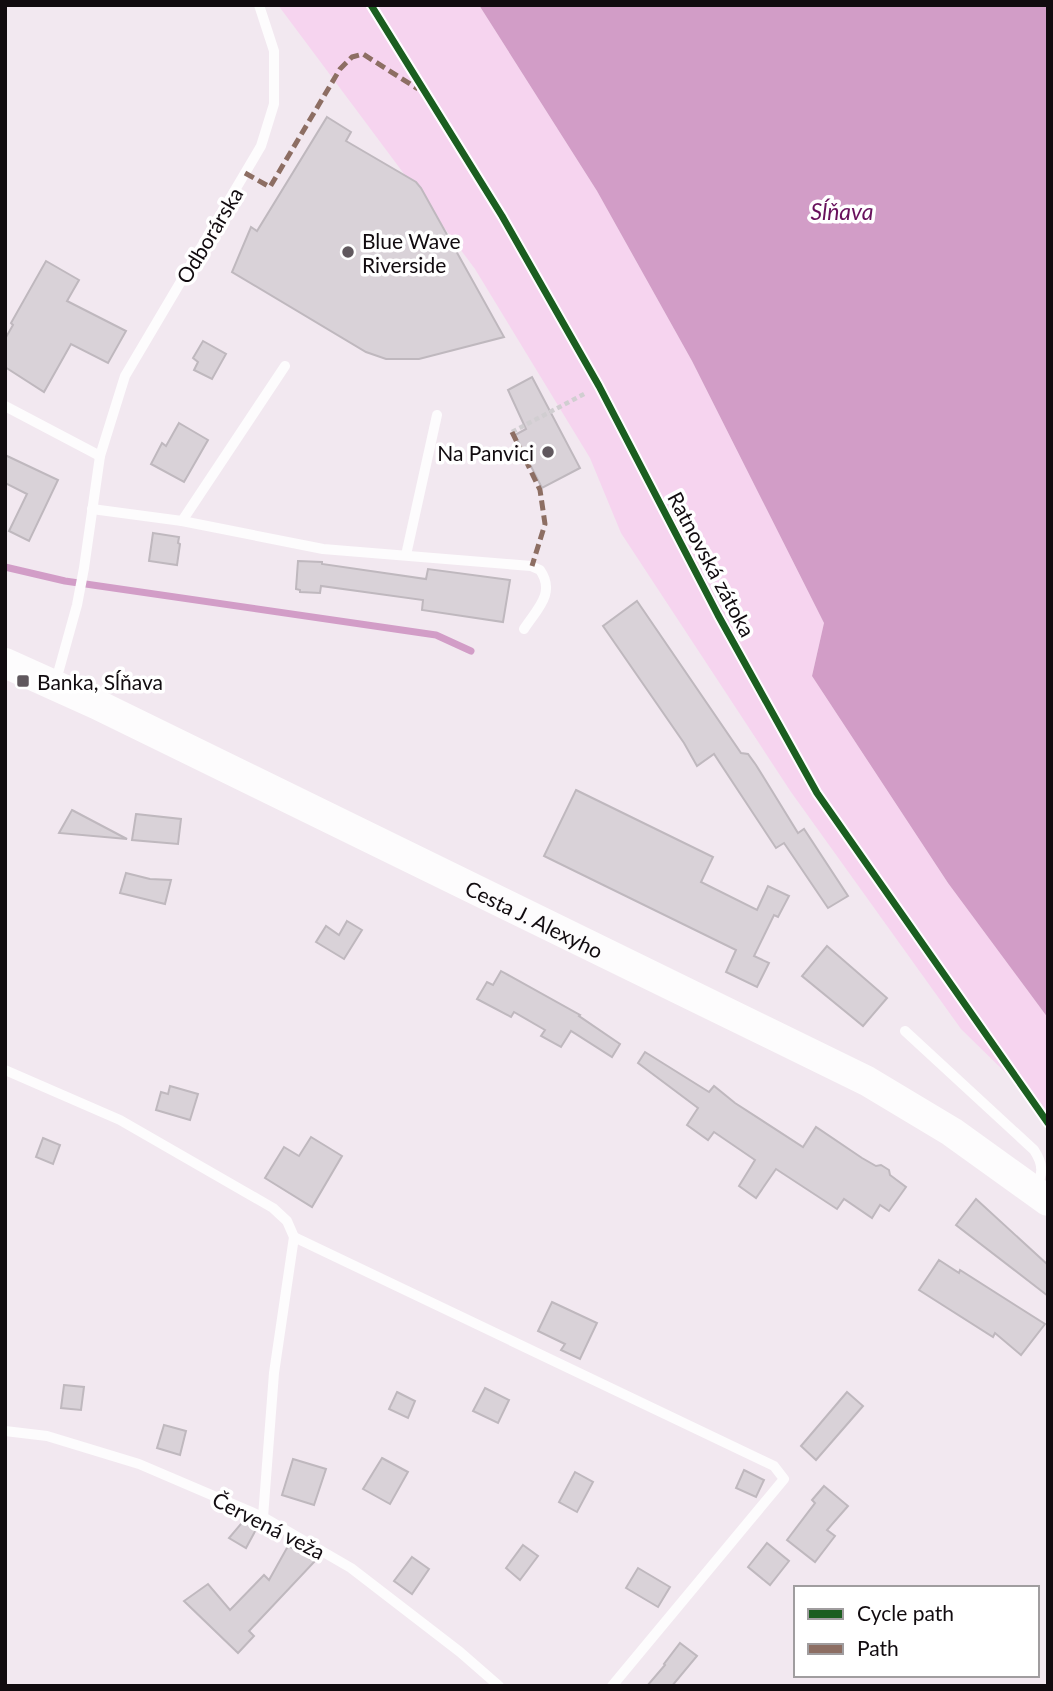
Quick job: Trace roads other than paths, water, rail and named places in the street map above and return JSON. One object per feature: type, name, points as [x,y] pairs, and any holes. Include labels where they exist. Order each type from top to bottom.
[{"type":"main road","name":"Cesta J. Alexyho","points":[[5,663],[55,684],[867,1081],[952,1132],[1041,1195]]},
{"type":"lane","name":"Odborárska","points":[[55,684],[77,605],[100,456],[125,376],[261,146],[274,104],[274,51],[259,5]]},
{"type":"lane","name":"Ratnovská zátoka","points":[[371,5],[502,216],[599,386],[718,615],[817,793],[1048,1123]]},
{"type":"lane","points":[[182,521],[285,366]]},
{"type":"lane","points":[[5,406],[100,456]]},
{"type":"lane","points":[[406,555],[437,415]]},
{"type":"lane","points":[[92,509],[182,521],[323,549],[531,566],[540,570],[548,587],[546,595],[524,629]]},
{"type":"lane","points":[[905,1031],[1034,1150],[1042,1162],[1041,1195]]},
{"type":"lane","points":[[5,1070],[120,1120],[226,1179],[273,1208],[287,1221],[294,1237],[274,1373],[263,1517]]},
{"type":"lane","points":[[294,1237],[774,1466],[784,1479],[612,1686]]},
{"type":"lane","name":"Červená veža","points":[[5,1431],[47,1436],[139,1464],[263,1517],[351,1568],[460,1652],[499,1686]]},
{"type":"water","name":"Sĺňava","points":[[479,5],[1048,5],[1048,1018],[948,883],[812,676],[824,623],[692,361],[597,191]]},
{"type":"waterway","points":[[5,567],[65,581],[436,635],[471,651]]},
{"type":"place","name":"Blue Wave Riverside","points":[[348,252]]},
{"type":"place","name":"Na Panvici","points":[[548,452]]},
{"type":"place","name":"Banka, Sĺňava","points":[[23,681]]}]
